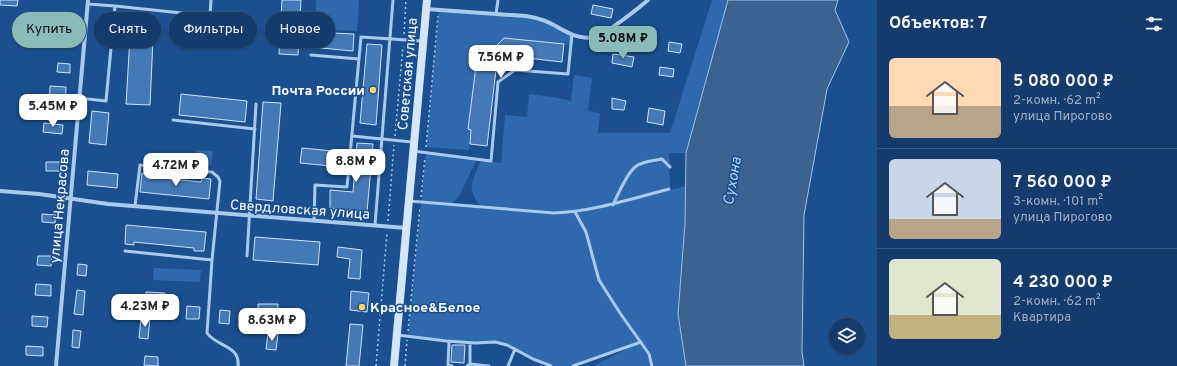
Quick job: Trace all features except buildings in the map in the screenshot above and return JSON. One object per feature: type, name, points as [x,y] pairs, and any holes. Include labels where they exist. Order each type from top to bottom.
[{"type":"main road","name":"Советская улица","points":[[394,366],[427,0]]},
{"type":"street","points":[[426,9],[540,18],[572,34],[584,38],[603,34],[648,0]]},
{"type":"street","name":"улица Некрасова","points":[[56,366],[88,2]]},
{"type":"street","name":"Свердловская улица","points":[[0,191],[39,194],[136,206],[406,228]]},
{"type":"lane","points":[[88,2],[210,16],[211,0]]},
{"type":"lane","points":[[375,225],[393,0]]},
{"type":"lane","points":[[496,14],[498,0]]},
{"type":"lane","points":[[79,98],[106,101],[115,6]]},
{"type":"lane","points":[[413,151],[491,161],[498,82],[514,70],[568,74],[572,34]]},
{"type":"lane","points":[[314,221],[316,185],[347,187],[360,37],[423,41]]},
{"type":"lane","points":[[311,55],[359,59]]},
{"type":"lane","points":[[247,256],[256,104]]},
{"type":"lane","points":[[173,120],[255,129]]},
{"type":"lane","points":[[352,136],[414,142]]},
{"type":"lane","points":[[613,205],[620,189],[635,167],[645,162],[662,159],[670,167]]},
{"type":"lane","points":[[136,206],[140,165],[212,172],[218,177],[220,181],[216,213],[207,333],[211,338],[235,352],[238,360],[238,366]]},
{"type":"lane","points":[[409,201],[554,213],[575,212],[613,205],[669,189]]},
{"type":"lane","points":[[575,212],[586,232],[599,280],[649,354],[652,366]]},
{"type":"lane","points":[[125,251],[212,260]]},
{"type":"lane","points":[[397,335],[449,342],[495,342],[507,345],[533,359],[551,366]]},
{"type":"lane","points":[[449,342],[448,365],[452,366]]},
{"type":"lane","points":[[573,366],[641,342]]},
{"type":"lane","points":[[470,343],[468,365],[489,366]]},
{"type":"lane","points":[[508,366],[515,350]]},
{"type":"path","points":[[403,38],[406,0]]},
{"type":"path","points":[[405,366],[439,10]]},
{"type":"path","points":[[376,366],[403,46]]},
{"type":"shaded area","points":[[316,0],[359,0],[357,31],[335,30],[335,12],[316,12]]},
{"type":"shaded area","points":[[712,0],[728,0],[686,153],[669,153],[670,190],[686,186],[685,224],[678,314],[686,366],[593,366],[637,344],[573,366],[551,366],[495,342],[475,343],[408,337],[426,153],[477,159],[459,196],[451,204],[481,207],[473,194],[473,179],[481,160],[501,163],[505,115],[527,117],[529,94],[571,101],[574,75],[592,78],[588,111],[600,113],[598,133],[670,133]]},
{"type":"shaded area","points":[[439,10],[540,18],[572,34],[570,45],[504,38],[476,67],[468,129],[471,130],[469,150],[426,147]]},
{"type":"shaded area","points":[[196,150],[213,151],[211,165],[178,161],[178,159],[185,160],[192,154],[196,154]]},
{"type":"shaded area","points":[[154,268],[201,270],[200,282],[153,280]]},
{"type":"water","name":"Сухона","points":[[728,0],[838,0],[835,10],[849,42],[827,89],[804,215],[802,352],[804,366],[686,366],[678,314],[685,224],[686,153]]},
{"type":"place","name":"Почта России","points":[[373,90]]},
{"type":"place","name":"Красное&Белое","points":[[362,307]]}]
